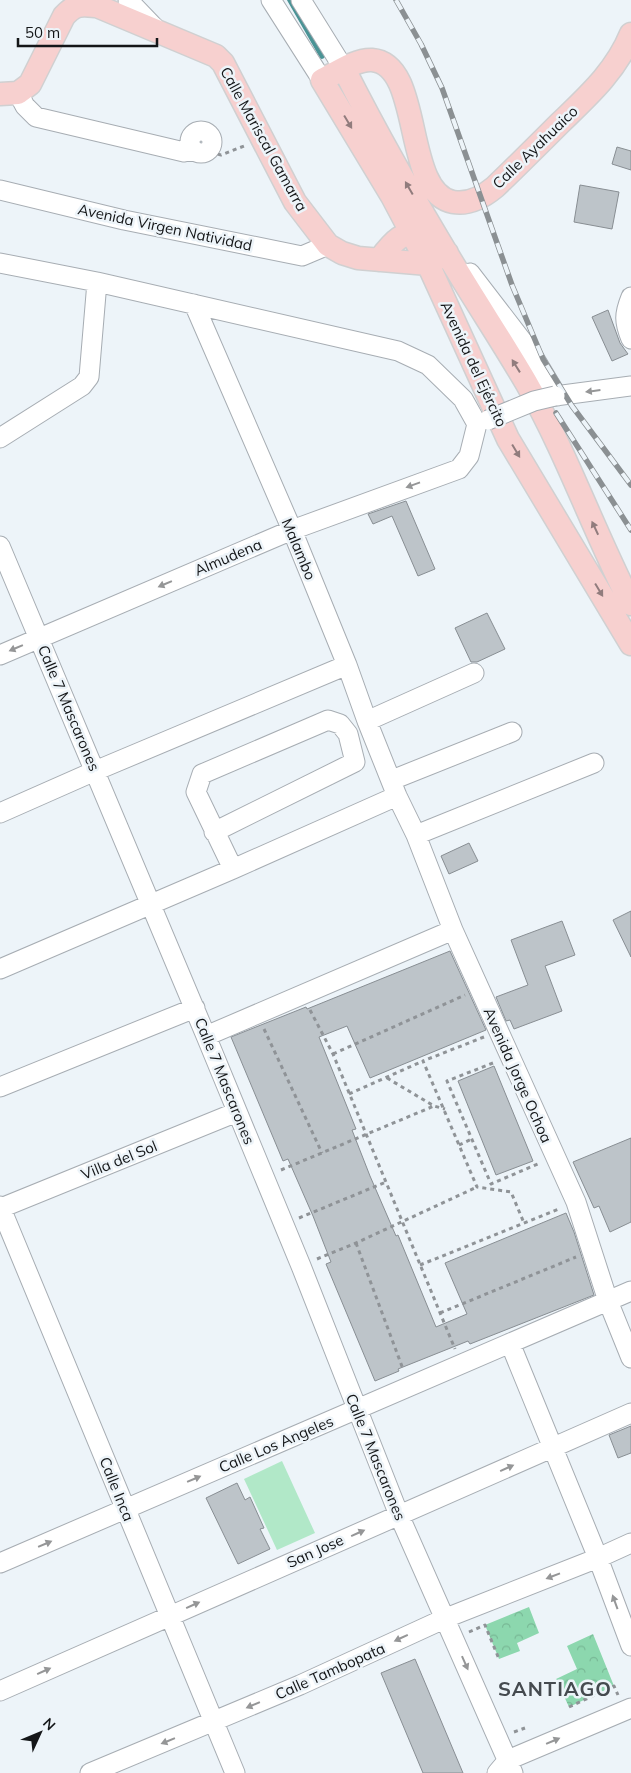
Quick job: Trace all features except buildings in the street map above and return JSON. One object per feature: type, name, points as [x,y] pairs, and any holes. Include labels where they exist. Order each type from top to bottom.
[{"type":"main road","name":"Calle Mariscal Gamarra","points":[[83,3],[98,6],[216,56],[223,63],[295,202],[328,245]]},
{"type":"main road","points":[[9,93],[30,84],[64,16],[71,9],[83,3]]},
{"type":"main road","name":"Calle Ayahuaico","points":[[322,80],[359,62],[373,60],[389,67],[403,89],[423,166],[430,185],[436,192],[450,201],[467,202],[481,197],[495,187],[597,87],[613,68],[625,49],[631,34]]},
{"type":"main road","name":"Avenida del Ejército","points":[[344,69],[422,231]]},
{"type":"main road","name":"Avenida del Ejército","points":[[322,80],[438,258],[535,399],[631,604]]},
{"type":"main road","points":[[379,260],[393,241],[422,231]]},
{"type":"main road","points":[[328,245],[350,256],[379,260],[438,258]]},
{"type":"main road","name":"Avenida del Ejército","points":[[438,258],[508,439],[631,644]]},
{"type":"street","points":[[128,0],[158,32]]},
{"type":"street","points":[[271,0],[322,80]]},
{"type":"street","points":[[300,0],[344,69]]},
{"type":"street","points":[[9,93],[36,117],[184,152],[200,151]]},
{"type":"street","name":"Avenida Virgen Natividad","points":[[0,190],[124,220],[302,256],[328,245]]},
{"type":"street","points":[[422,231],[452,247],[478,285],[530,352],[556,396]]},
{"type":"street","points":[[0,263],[97,282],[398,352],[428,365],[482,422],[534,401],[556,396],[631,386]]},
{"type":"street","points":[[0,438],[82,386],[89,377],[97,282]]},
{"type":"street","points":[[631,297],[626,310],[625,322],[631,339]]},
{"type":"street","name":"Malambo","points":[[194,304],[292,530],[395,788]]},
{"type":"street","name":"Almudena","points":[[0,655],[292,530],[459,469],[469,456],[477,427],[482,422]]},
{"type":"street","name":"Calle 7 Mascarones","points":[[0,546],[152,904],[301,1266],[399,1515],[446,1618],[506,1769]]},
{"type":"street","points":[[0,813],[347,665]]},
{"type":"street","points":[[367,721],[474,673]]},
{"type":"street","points":[[214,832],[355,762],[348,734],[340,724],[328,720],[202,774],[196,792],[214,832],[233,870]]},
{"type":"street","points":[[0,969],[233,870],[395,788],[512,732]]},
{"type":"street","points":[[416,834],[594,762]]},
{"type":"street","name":"Avenida Jorge Ochoa","points":[[395,788],[498,1032],[576,1202],[608,1301],[631,1358]]},
{"type":"street","points":[[206,1036],[454,930]]},
{"type":"street","points":[[0,1087],[194,1008]]},
{"type":"street","name":"Villa del Sol","points":[[0,1207],[237,1112]]},
{"type":"street","name":"Calle Inca","points":[[0,1207],[234,1773]]},
{"type":"street","name":"Calle Los Angeles","points":[[0,1563],[631,1291]]},
{"type":"street","points":[[510,1344],[598,1558],[631,1646]]},
{"type":"street","name":"San Jose","points":[[0,1691],[631,1413]]},
{"type":"street","points":[[598,1558],[631,1543]]},
{"type":"street","name":"Calle Tambopata","points":[[90,1773],[214,1722],[446,1618],[598,1558]]},
{"type":"street","points":[[506,1769],[628,1709]]},
{"type":"path","points":[[200,151],[221,155],[244,146],[265,144]]},
{"type":"path","points":[[333,1054],[473,992]]},
{"type":"path","points":[[308,993],[306,1002],[333,1054],[462,1364]]},
{"type":"path","points":[[260,1021],[322,1153]]},
{"type":"path","points":[[349,1094],[423,1061],[498,1032]]},
{"type":"path","points":[[423,1061],[477,1187]]},
{"type":"path","points":[[494,1063],[448,1081],[491,1184],[544,1161]]},
{"type":"path","points":[[386,1077],[434,1106],[444,1109]]},
{"type":"path","points":[[264,1177],[434,1106]]},
{"type":"path","points":[[459,1145],[472,1139]]},
{"type":"path","points":[[294,1220],[386,1182]]},
{"type":"path","points":[[301,1266],[356,1243],[477,1187],[511,1192],[524,1223]]},
{"type":"path","points":[[420,1264],[576,1202]]},
{"type":"path","points":[[356,1243],[405,1376]]},
{"type":"path","points":[[440,1313],[585,1254]]},
{"type":"path","points":[[454,1638],[485,1625],[499,1659]]},
{"type":"path","points":[[569,1707],[614,1686],[628,1709]]},
{"type":"green space","points":[[282,1461],[315,1533],[277,1550],[244,1479]]},
{"type":"green space","points":[[529,1607],[539,1633],[517,1643],[520,1651],[499,1659],[485,1625]]},
{"type":"green space","points":[[593,1634],[614,1686],[569,1707],[556,1679],[577,1669],[567,1646]]},
{"type":"waterway","points":[[290,0],[322,56]]},
{"type":"railway","points":[[396,0],[421,44],[442,88],[512,285],[543,359],[572,406],[631,485]]},
{"type":"railway","points":[[556,413],[631,530]]},
{"type":"district","name":"SANTIAGO","points":[[555,1688]]}]
